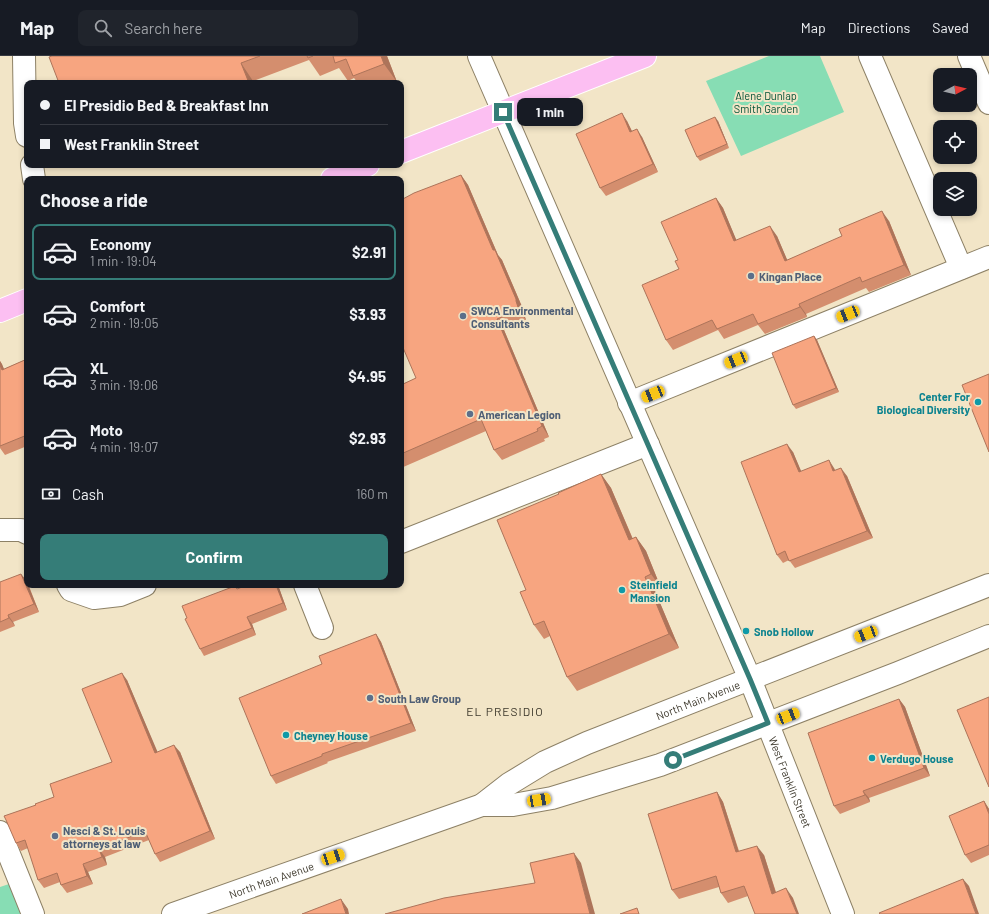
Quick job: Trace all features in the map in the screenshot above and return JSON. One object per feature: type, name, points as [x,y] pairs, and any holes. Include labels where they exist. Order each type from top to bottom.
[{"type":"main road","points":[[404,151],[645,56]]},
{"type":"main road","points":[[340,176],[360,168]]},
{"type":"main road","points":[[0,311],[24,301]]},
{"type":"street","points":[[24,56],[24,80]]},
{"type":"street","name":"West Franklin Street","points":[[479,56],[750,679],[843,914]]},
{"type":"street","points":[[870,56],[962,268]]},
{"type":"street","points":[[970,56],[989,103]]},
{"type":"street","points":[[629,403],[989,257]]},
{"type":"street","points":[[404,541],[648,444]]},
{"type":"street","points":[[0,530],[21,530],[24,532]]},
{"type":"street","name":"North Main Avenue","points":[[173,914],[482,805],[509,784],[552,759],[587,743],[989,585]]},
{"type":"street","points":[[70,588],[71,590],[94,598],[120,595],[138,588]]},
{"type":"street","points":[[306,588],[322,628]]},
{"type":"street","name":"North Main Avenue","points":[[482,805],[513,805],[552,798],[660,765],[898,673],[989,636]]},
{"type":"street","points":[[0,832],[33,914]]},
{"type":"green space","name":"Alene Dunlap Smith Garden","points":[[769,56],[820,56],[844,112],[741,156],[706,81]]},
{"type":"green space","points":[[12,883],[23,914],[0,914],[0,887]]},
{"type":"building","points":[[260,56],[241,63],[248,80],[58,80],[49,57]]},
{"type":"building","points":[[333,56],[381,56],[384,64],[353,76],[346,59],[335,63]]},
{"type":"building","points":[[622,113],[630,132],[637,129],[653,164],[600,188],[576,134]]},
{"type":"building","points":[[715,117],[727,144],[697,157],[685,130]]},
{"type":"building","points":[[461,175],[516,299],[519,310],[497,319],[542,426],[537,429],[538,431],[494,450],[481,419],[404,453],[404,384],[416,378],[404,350],[404,198]]},
{"type":"building","name":"Kingan Place","points":[[716,198],[734,241],[770,226],[785,261],[842,236],[839,229],[882,211],[904,265],[862,282],[860,277],[799,304],[800,307],[758,324],[753,314],[717,329],[712,320],[666,340],[642,285],[679,269],[675,261],[678,260],[661,222]]},
{"type":"building","points":[[814,336],[836,388],[793,405],[772,353]]},
{"type":"building","points":[[24,360],[24,436],[0,446],[0,365],[2,370]]},
{"type":"building","points":[[989,374],[989,452],[962,385]]},
{"type":"building","points":[[787,444],[799,472],[829,460],[833,471],[841,468],[867,531],[789,561],[785,551],[777,555],[741,462]]},
{"type":"building","name":"Steinfield Mansion","points":[[601,474],[629,540],[636,537],[651,574],[645,577],[669,634],[567,677],[544,621],[534,625],[520,592],[526,590],[497,520],[559,494],[558,493]]},
{"type":"building","points":[[21,574],[24,581],[24,588],[27,588],[34,604],[8,615],[9,618],[0,622],[0,582]]},
{"type":"building","points":[[230,588],[277,588],[283,603],[247,617],[252,628],[200,649],[185,619],[187,618],[182,606]]},
{"type":"building","points":[[376,634],[411,723],[322,754],[322,756],[271,776],[239,698],[322,664],[319,656]]},
{"type":"building","points":[[122,673],[155,753],[174,745],[210,831],[155,854],[145,831],[99,849],[102,857],[83,864],[87,876],[61,885],[57,873],[38,880],[25,840],[16,843],[4,816],[54,797],[50,784],[112,762],[82,689]]},
{"type":"building","points":[[989,697],[989,787],[957,710]]},
{"type":"building","name":"Verdugo House","points":[[899,699],[924,768],[863,791],[865,795],[834,806],[808,733]]},
{"type":"building","points":[[717,792],[736,852],[757,846],[772,894],[786,888],[797,914],[755,914],[744,886],[721,893],[716,876],[672,890],[648,814]]},
{"type":"building","points":[[984,801],[989,814],[989,845],[965,855],[949,816]]},
{"type":"building","points":[[574,853],[590,914],[385,914],[444,898],[535,883],[530,863]]},
{"type":"building","points":[[963,879],[976,914],[879,913]]},
{"type":"building","points":[[341,899],[346,914],[302,914]]},
{"type":"building","points":[[637,908],[639,914],[620,914]]},
{"type":"place","name":"Kingan Place","points":[[751,276]]},
{"type":"place","name":"SWCA Environmental Consultants","points":[[463,316]]},
{"type":"place","name":"Center For Biological Diversity","points":[[978,402]]},
{"type":"place","name":"American Legion","points":[[470,414]]},
{"type":"place","name":"Steinfield Mansion","points":[[622,590]]},
{"type":"place","name":"Snob Hollow","points":[[746,631]]},
{"type":"place","name":"South Law Group","points":[[370,698]]},
{"type":"place","name":"Cheyney House","points":[[286,735]]},
{"type":"place","name":"Verdugo House","points":[[872,758]]},
{"type":"place","name":"Nesci & St. Louis attorneys at law","points":[[55,836]]},
{"type":"district","name":"EL PRESIDIO","points":[[505,711]]},
{"type":"route","points":[[503,112],[768,723],[673,760]]}]
